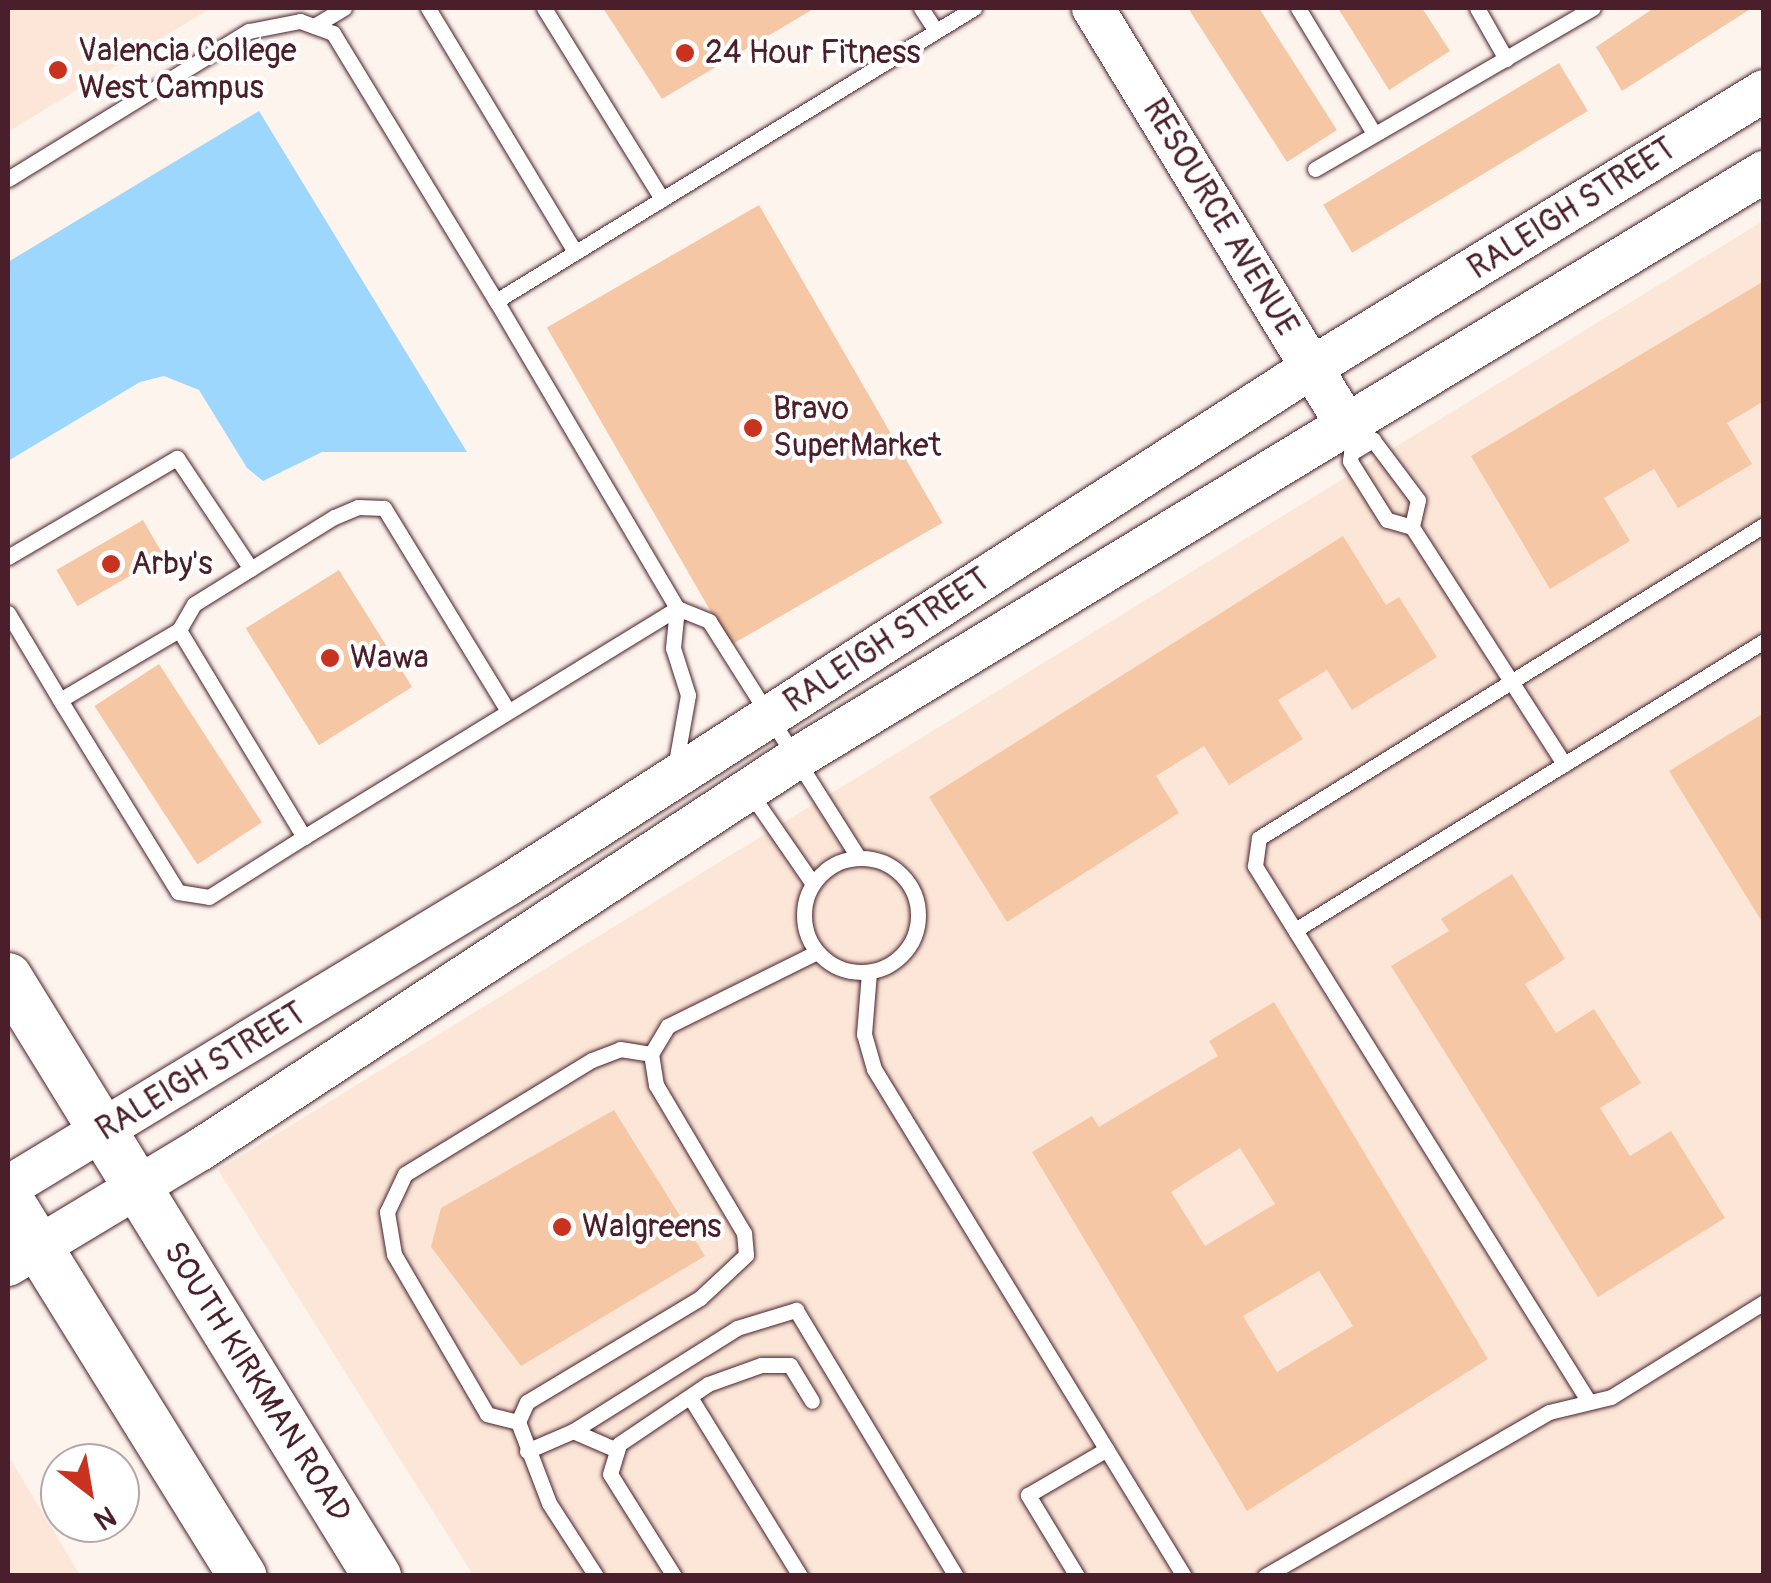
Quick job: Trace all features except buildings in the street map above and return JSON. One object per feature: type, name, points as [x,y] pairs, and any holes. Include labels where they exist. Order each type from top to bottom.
[{"type":"main road","name":"SOUTH KIRKMAN ROAD","points":[[8,977],[377,1576]]},
{"type":"main road","points":[[8,1198],[23,1256],[242,1576]]},
{"type":"street","name":"RESOURCE AVENUE","points":[[1092,8],[1354,436]]},
{"type":"street","name":"RALEIGH STREET","points":[[8,1188],[674,778],[1312,368],[1764,91]]},
{"type":"street","name":"RALEIGH STREET","points":[[23,1256],[137,1187],[798,758],[1354,436],[1764,172]]},
{"type":"lane","points":[[314,26],[344,8]]},
{"type":"lane","points":[[428,8],[575,252]]},
{"type":"lane","points":[[544,8],[662,200]]},
{"type":"lane","points":[[921,8],[936,32]]},
{"type":"lane","points":[[496,301],[974,8]]},
{"type":"lane","points":[[1298,8],[1372,132]]},
{"type":"lane","points":[[1476,8],[1506,59]]},
{"type":"lane","points":[[1315,169],[1372,132],[1593,8]]},
{"type":"lane","points":[[8,179],[249,31],[300,21],[333,33],[676,608],[673,648],[688,695],[674,778]]},
{"type":"lane","points":[[1412,527],[1418,500],[1383,445],[1354,436],[1350,461],[1362,483],[1386,520],[1412,527],[1564,764]]},
{"type":"lane","points":[[8,557],[176,458],[250,569]]},
{"type":"lane","points":[[60,700],[179,630],[194,604],[334,518],[358,508],[384,508],[508,711]]},
{"type":"lane","points":[[1590,1402],[1255,866],[1260,838],[1764,525]]},
{"type":"lane","points":[[8,613],[178,892],[209,898],[676,608]]},
{"type":"lane","points":[[676,608],[709,621],[859,858]]},
{"type":"lane","points":[[179,630],[190,658],[304,837]]},
{"type":"lane","points":[[1295,930],[1764,641]]},
{"type":"lane","points":[[749,790],[813,884]]},
{"type":"lane","points":[[859,858],[878,860],[909,883],[919,920],[903,955],[869,972],[849,972],[817,952],[804,919],[813,884],[826,870],[859,858]]},
{"type":"lane","points":[[596,1576],[549,1504],[518,1422],[527,1402],[700,1298],[746,1255],[744,1233],[656,1084],[651,1054],[668,1026],[817,952]]},
{"type":"lane","points":[[869,972],[864,1034],[874,1069],[1184,1576]]},
{"type":"lane","points":[[518,1422],[487,1414],[394,1254],[388,1212],[405,1174],[592,1060],[620,1049],[651,1054]]},
{"type":"lane","points":[[1265,1576],[1549,1412],[1611,1397],[1764,1302]]},
{"type":"lane","points":[[526,1451],[572,1431],[736,1328],[796,1310],[956,1576]]},
{"type":"lane","points":[[674,1576],[610,1474],[617,1450],[690,1397],[761,1365],[790,1364],[812,1401]]},
{"type":"lane","points":[[690,1397],[800,1576]]},
{"type":"lane","points":[[572,1431],[617,1450]]},
{"type":"lane","points":[[1077,1576],[1028,1495],[1107,1449]]},
{"type":"shaded area","name":"Valencia College West Campus","points":[[8,8],[211,8],[8,132]]},
{"type":"shaded area","points":[[1763,221],[1763,1575],[473,1575],[218,1170]]},
{"type":"shaded area","points":[[8,1455],[40,1508],[40,1543],[61,1543],[80,1575],[8,1575]]},
{"type":"water","points":[[259,111],[467,452],[322,452],[263,481],[247,468],[199,390],[164,376],[140,382],[8,461],[8,262]]},
{"type":"place","name":"24 Hour Fitness","points":[[685,53]]},
{"type":"place","name":"Valencia College West Campus","points":[[58,70]]},
{"type":"place","name":"Bravo SuperMarket","points":[[753,428]]},
{"type":"place","name":"Arby's","points":[[111,564]]},
{"type":"place","name":"Wawa","points":[[330,658]]},
{"type":"place","name":"Walgreens","points":[[562,1227]]}]
